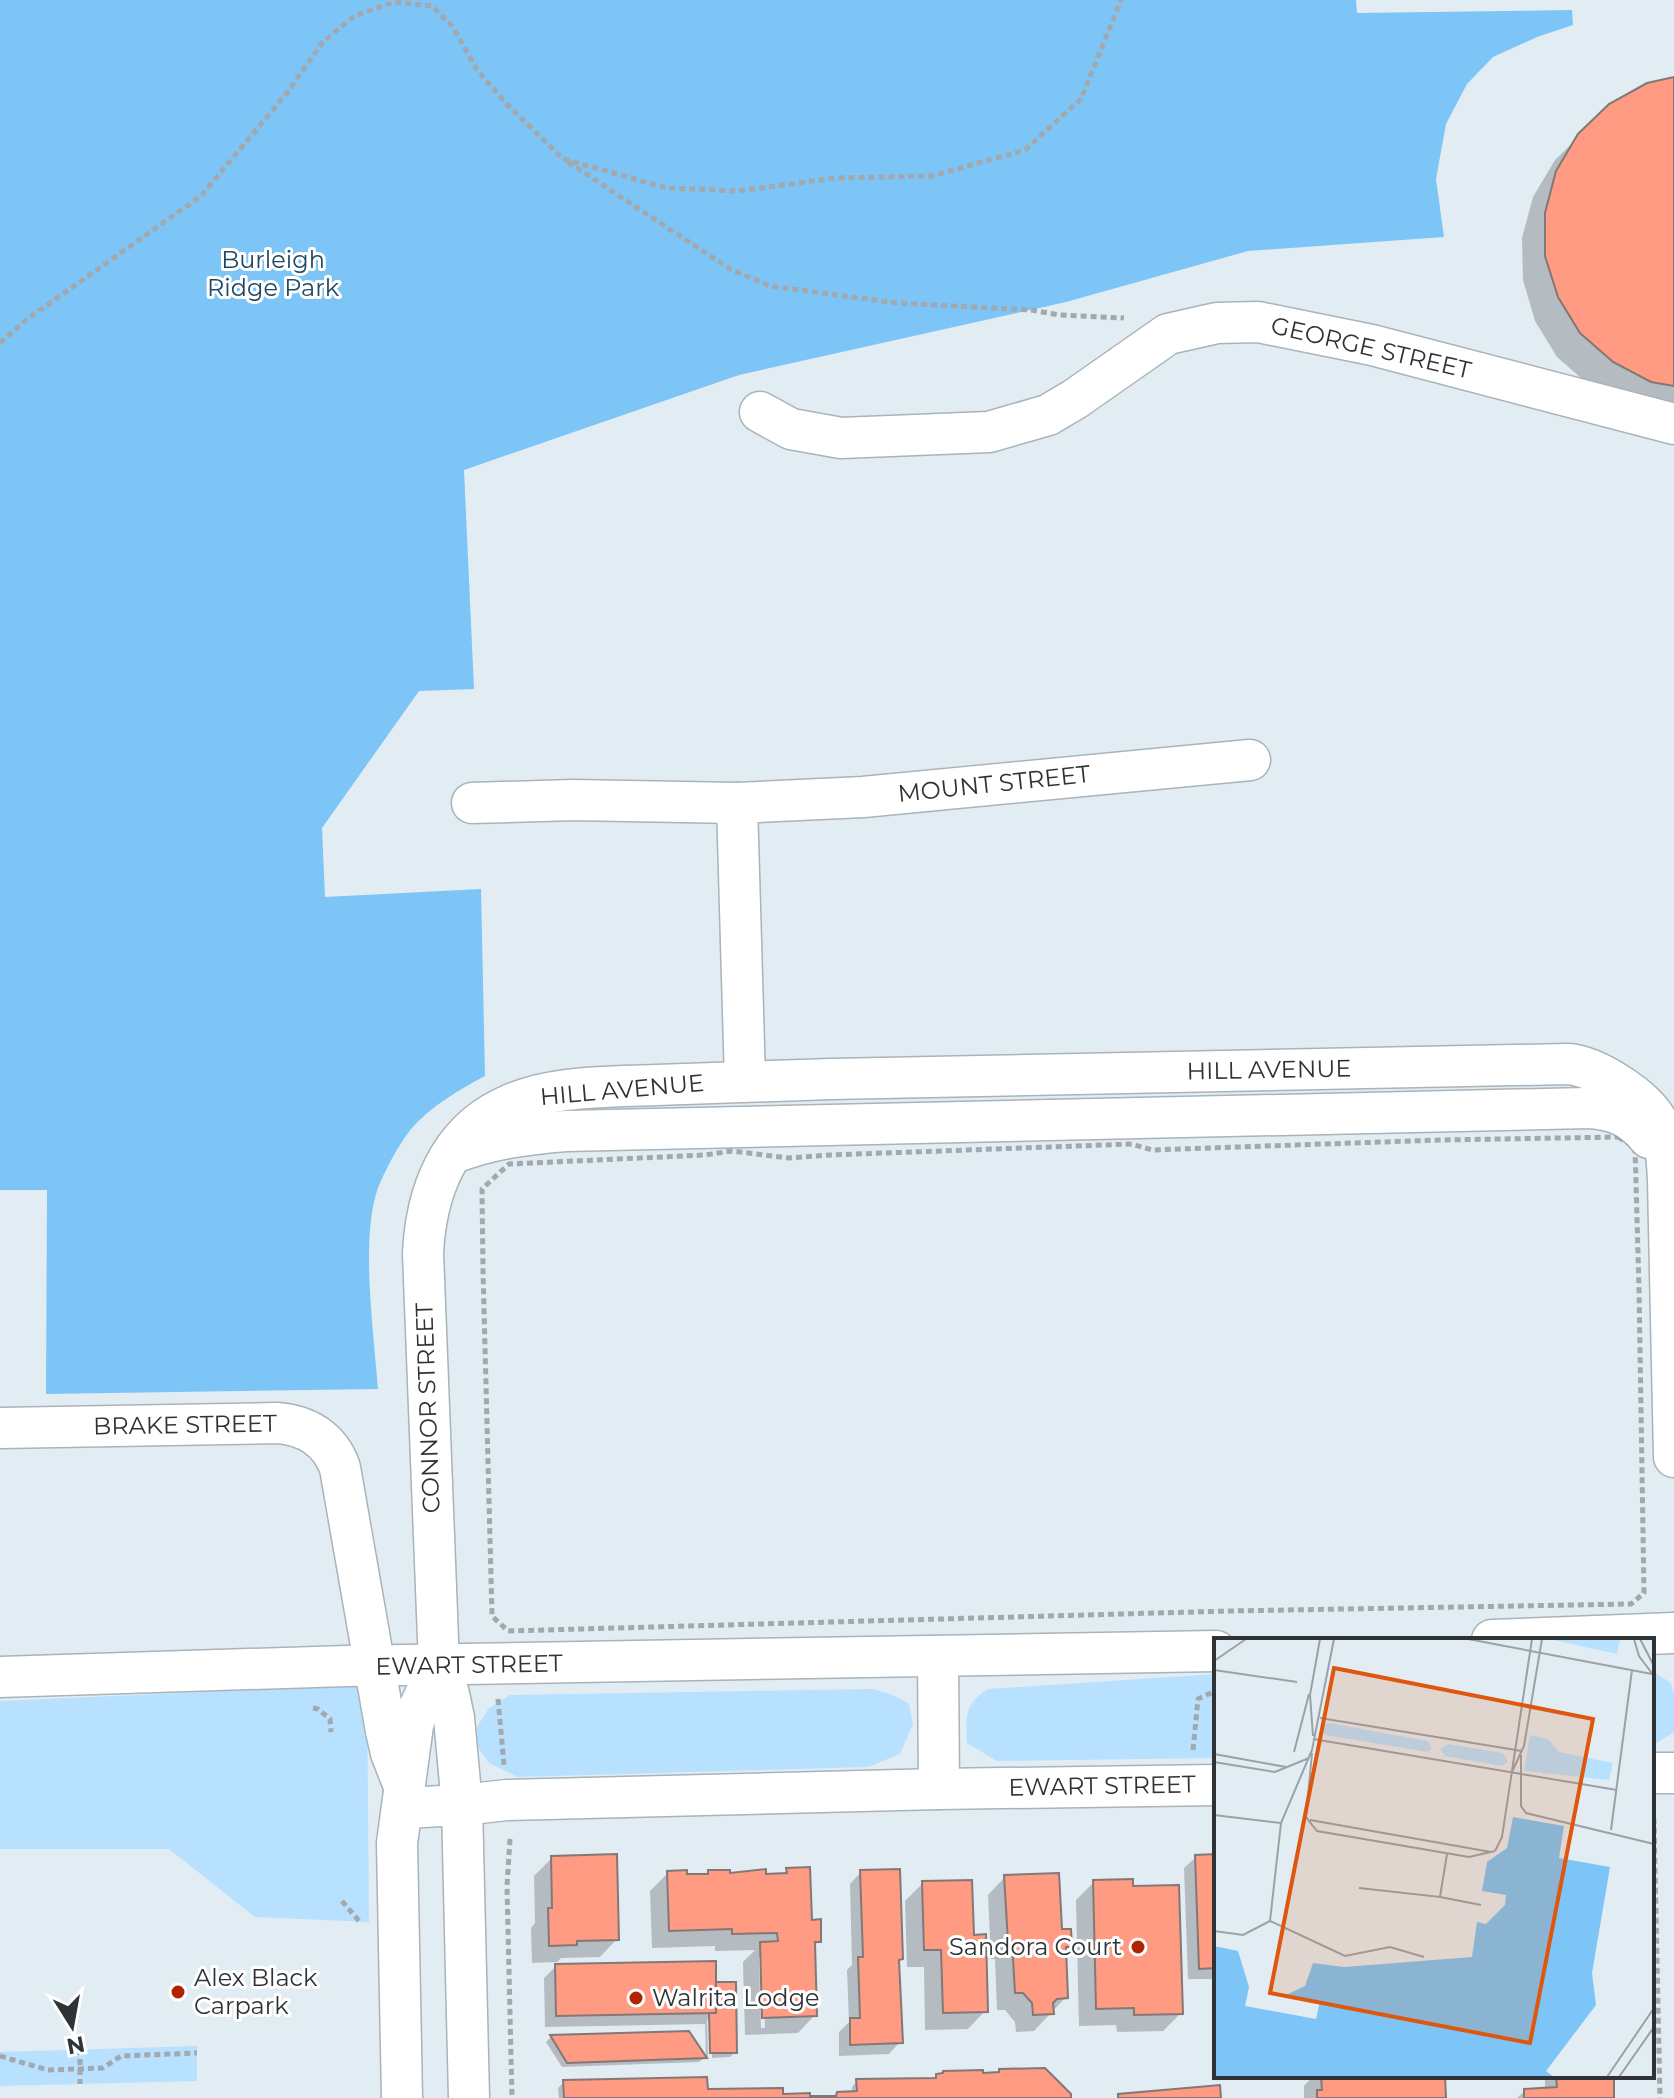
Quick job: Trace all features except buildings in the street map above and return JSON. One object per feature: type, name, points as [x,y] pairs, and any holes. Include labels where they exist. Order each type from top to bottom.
[{"type":"street","name":"GEORGE STREET","points":[[760,412],[791,429],[841,438],[989,432],[1048,415],[1168,334],[1217,323],[1258,322],[1372,345],[1674,424]]},
{"type":"street","name":"MOUNT STREET","points":[[472,803],[573,800],[737,803],[863,797],[1250,760]]},
{"type":"street","points":[[737,803],[745,1081]]},
{"type":"street","name":"HILL AVENUE","points":[[450,1154],[478,1122],[504,1107],[532,1097],[600,1087],[745,1081],[1575,1064],[1612,1081],[1637,1099],[1654,1116],[1664,1142],[1668,1180],[1674,1457]]},
{"type":"street","name":"HILL AVENUE","points":[[450,1154],[500,1139],[566,1131],[1587,1108],[1613,1111],[1636,1124],[1653,1144],[1668,1180]]},
{"type":"street","name":"CONNOR STREET","points":[[450,1154],[427,1210],[423,1253],[439,1665],[454,1718],[462,1805],[469,2098]]},
{"type":"street","name":"BRAKE STREET","points":[[0,1428],[277,1423],[311,1431],[327,1444],[340,1468],[386,1731],[403,1797]]},
{"type":"street","points":[[1544,1638],[1674,1633]]},
{"type":"street","name":"EWART STREET","points":[[0,1677],[376,1666],[1214,1651]]},
{"type":"street","points":[[938,1656],[939,1789]]},
{"type":"street","name":"CONNOR STREET","points":[[402,2098],[397,1843],[413,1725],[439,1665]]},
{"type":"street","name":"EWART STREET","points":[[403,1797],[462,1805],[507,1800],[939,1789],[1204,1774]]},
{"type":"path","points":[[563,159],[667,188],[738,191],[835,178],[932,176],[1025,150],[1081,99],[1121,0]]},
{"type":"path","points":[[0,343],[26,320],[201,196],[287,93],[322,43],[354,16],[394,2],[432,6],[453,27],[486,81],[563,159],[730,269],[770,286],[897,303],[1138,319]]},
{"type":"path","points":[[1618,1137],[1635,1147],[1639,1288],[1644,1593],[1631,1604],[1229,1611],[508,1631],[492,1616],[482,1189],[509,1164],[705,1155],[732,1151],[789,1158],[1132,1144],[1152,1150],[1618,1137]]},
{"type":"path","points":[[1204,1774],[1198,1699],[1214,1692]]},
{"type":"path","points":[[498,1698],[505,1774]]},
{"type":"path","points":[[308,1706],[318,1709],[330,1719],[331,1732]]},
{"type":"path","points":[[1654,1820],[1660,2098]]},
{"type":"path","points":[[510,1836],[507,1886],[512,2098]]},
{"type":"path","points":[[342,1901],[363,1924]]},
{"type":"path","points":[[80,2049],[80,2084]]},
{"type":"path","points":[[0,2056],[48,2070],[103,2068],[121,2056],[197,2053]]},
{"type":"shaded area","points":[[1654,1672],[1671,1683],[1674,1732],[1654,1745]]},
{"type":"shaded area","points":[[1214,1674],[1214,1758],[997,1761],[967,1743],[968,1712],[974,1700],[988,1689]]},
{"type":"shaded area","points":[[367,1685],[369,1922],[255,1917],[169,1849],[0,1849],[0,1701]]},
{"type":"shaded area","points":[[874,1689],[909,1704],[913,1724],[900,1754],[868,1767],[518,1777],[489,1763],[477,1746],[477,1727],[489,1708],[510,1695]]},
{"type":"shaded area","points":[[197,2046],[197,2081],[0,2086],[0,2052]]},
{"type":"green space","name":"Burleigh Ridge Park","points":[[0,0],[1356,0],[1357,13],[1572,10],[1573,25],[1493,57],[1467,84],[1446,124],[1436,179],[1444,237],[1248,251],[1066,302],[739,375],[464,470],[474,689],[419,691],[322,828],[325,897],[481,889],[485,1076],[446,1099],[411,1129],[378,1188],[369,1259],[378,1389],[46,1394],[47,1190],[0,1190]]},
{"type":"place","name":"Sandora Court","points":[[1138,1947]]},
{"type":"place","name":"Alex Black Carpark","points":[[178,1992]]},
{"type":"place","name":"Walrita Lodge","points":[[636,1998]]}]
